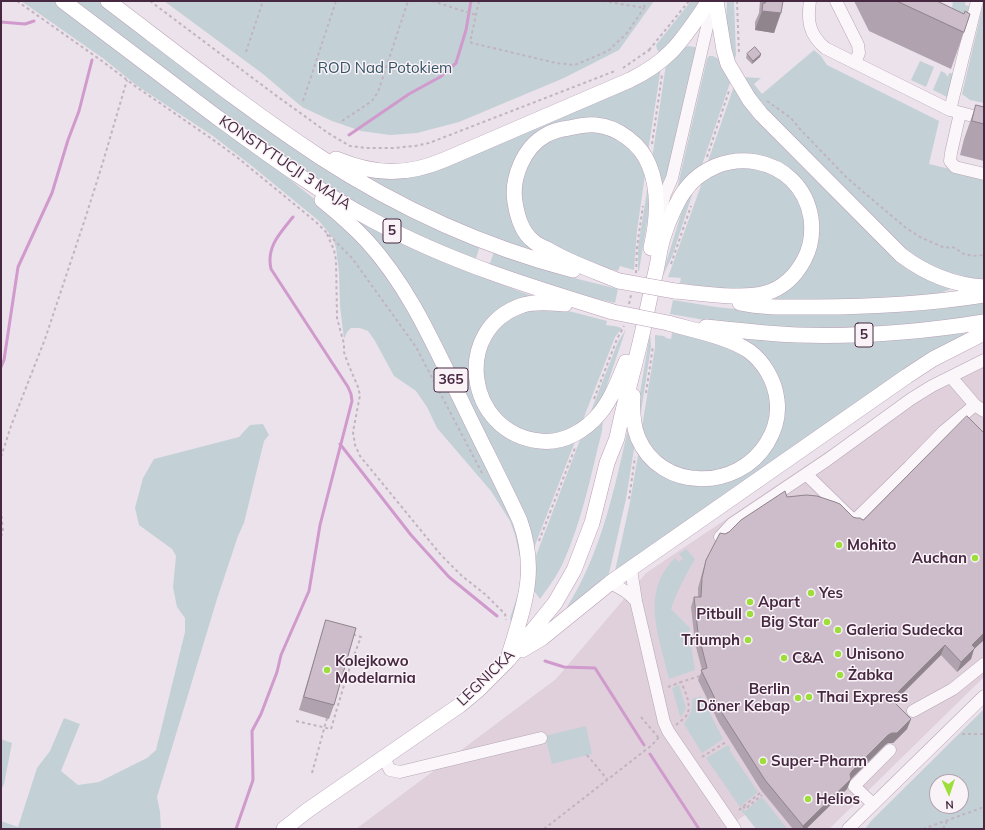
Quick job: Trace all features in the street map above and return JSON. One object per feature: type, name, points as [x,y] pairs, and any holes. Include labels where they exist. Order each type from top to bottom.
[{"type":"main road","name":"KONSTYTUCJI 3 MAJA","points":[[63,1],[264,151],[317,188],[366,217],[436,251],[479,269],[531,287],[613,312],[668,323]]},
{"type":"main road","name":"KONSTYTUCJI 3 MAJA","points":[[108,1],[277,128],[320,157],[365,184],[442,223],[497,246],[544,262],[580,272],[675,291]]},
{"type":"main road","points":[[277,128],[335,158],[380,172],[402,172],[429,166],[630,80],[651,68],[672,52],[709,1]]},
{"type":"main road","points":[[716,1],[724,50],[728,64],[749,99],[761,114],[901,255],[928,273],[950,281],[984,287]]},
{"type":"main road","points":[[619,281],[564,259],[532,241],[528,236],[520,222],[514,197],[514,189],[519,168],[530,150],[547,134],[581,125],[605,126],[626,137],[643,153],[649,164],[656,191],[659,233]]},
{"type":"main road","name":"365","points":[[264,151],[341,215],[367,242],[403,289],[430,338],[512,505],[525,536],[529,561],[529,577],[525,600],[508,660]]},
{"type":"main road","points":[[659,233],[683,194],[695,180],[702,174],[718,165],[734,161],[758,162],[785,174],[801,192],[810,213],[812,236],[808,250],[801,266],[794,276],[783,285],[766,293],[747,296],[675,291]]},
{"type":"main road","name":"365","points":[[631,362],[659,233]]},
{"type":"main road","name":"5","points":[[675,291],[746,304],[801,307],[896,305],[984,295]]},
{"type":"main road","points":[[613,312],[545,302],[523,305],[512,310],[493,325],[487,332],[479,349],[476,365],[478,386],[482,400],[500,426],[507,431],[527,439],[543,442],[555,441],[575,434],[592,422],[610,398],[631,362]]},
{"type":"main road","name":"5","points":[[668,323],[767,334],[851,335],[901,333],[984,322]]},
{"type":"main road","points":[[631,362],[632,408],[638,439],[651,457],[663,467],[683,476],[696,479],[716,478],[734,473],[745,467],[761,453],[773,432],[776,424],[778,409],[774,386],[763,366],[749,351],[725,340],[668,323]]},
{"type":"main road","name":"365","points":[[508,660],[542,638],[610,583],[924,364],[984,333]]},
{"type":"main road","name":"LEGNICKA","points":[[284,829],[460,705],[478,690],[508,660],[555,603],[574,570],[592,523],[607,463],[617,438],[631,362]]},
{"type":"street","points":[[659,233],[672,196],[672,178],[713,1]]},
{"type":"street","points":[[810,1],[810,26],[818,42],[855,63],[955,112],[984,119]]},
{"type":"street","points":[[836,1],[858,45],[859,53],[855,63]]},
{"type":"street","points":[[977,1],[955,112],[950,161],[955,167],[984,174]]},
{"type":"street","points":[[720,537],[732,524],[827,460],[911,399],[932,386],[984,360]]},
{"type":"street","points":[[806,474],[854,521],[910,467],[944,431],[980,408],[951,377]]},
{"type":"street","points":[[631,569],[636,601],[664,722],[735,829]]},
{"type":"street","points":[[610,583],[623,588],[636,601]]},
{"type":"street","points":[[913,711],[953,689],[984,664]]},
{"type":"street","points":[[848,829],[984,696]]},
{"type":"street","points":[[384,758],[390,770],[400,772],[541,738]]},
{"type":"street","points":[[873,804],[854,786],[890,750]]},
{"type":"path","points":[[17,1],[238,158],[327,233],[352,258],[416,347],[484,478]]},
{"type":"path","points":[[150,1],[328,133],[350,146],[366,148],[404,148],[429,143],[622,69],[649,50],[688,1]]},
{"type":"path","points":[[246,52],[263,1]]},
{"type":"path","points":[[303,101],[336,1]]},
{"type":"path","points":[[342,121],[372,100],[378,92],[408,1]]},
{"type":"path","points":[[432,1],[476,15]]},
{"type":"path","points":[[479,1],[470,42],[472,44],[556,63],[575,65],[608,51],[627,33],[644,8],[645,1]]},
{"type":"path","points":[[603,1],[644,8]]},
{"type":"path","points":[[737,1],[739,57]]},
{"type":"path","points":[[649,50],[653,54]]},
{"type":"path","points":[[651,148],[662,73]]},
{"type":"path","points":[[1,457],[11,426],[45,339],[86,216],[127,80]]},
{"type":"path","points":[[707,159],[730,88]]},
{"type":"path","points":[[762,97],[792,118],[799,128],[848,178],[872,197],[906,228],[926,240],[945,248],[956,248],[961,253],[972,256],[984,255]]},
{"type":"path","points":[[635,278],[637,247],[643,202]]},
{"type":"path","points":[[669,269],[692,205]]},
{"type":"path","points":[[327,233],[334,250],[336,260],[337,318],[344,344],[344,352],[360,395],[353,432],[355,445],[360,456],[441,555],[462,576],[486,595],[505,614],[509,631],[514,638]]},
{"type":"path","points":[[629,306],[632,292]]},
{"type":"path","points":[[593,401],[626,320]]},
{"type":"path","points":[[645,400],[653,340]]},
{"type":"path","points":[[537,545],[576,445]]},
{"type":"path","points":[[629,499],[636,454]]},
{"type":"path","points":[[1,510],[3,532],[1,536]]},
{"type":"path","points":[[296,721],[331,730],[347,674],[361,637],[351,633]]},
{"type":"path","points":[[668,687],[703,675]]},
{"type":"path","points":[[679,722],[688,712],[688,699],[681,682]]},
{"type":"path","points":[[642,717],[659,738]]},
{"type":"path","points":[[312,774],[327,718]]},
{"type":"path","points":[[957,731],[963,734],[984,734]]},
{"type":"path","points":[[544,829],[652,745],[663,734]]},
{"type":"path","points":[[702,757],[726,742]]},
{"type":"path","points":[[588,755],[608,779]]},
{"type":"path","points":[[739,810],[760,793]]},
{"type":"path","points":[[743,806],[745,808],[762,795]]},
{"type":"path","points":[[923,829],[984,807]]},
{"type":"path","points":[[943,829],[947,820]]},
{"type":"path","points":[[926,828],[931,829]]},
{"type":"shaded area","points":[[984,356],[984,677],[829,829],[767,829],[753,809],[726,829],[356,829],[556,679],[646,573],[914,393],[964,363]]},
{"type":"green space","points":[[21,1],[54,1],[260,156],[327,209],[363,245],[393,282],[414,317],[508,507],[514,523],[519,538],[524,566],[521,594],[512,626],[510,618],[520,588],[522,573],[515,535],[510,521],[491,491],[437,428],[427,407],[416,391],[394,376],[368,331],[360,328],[351,328],[347,332],[344,339],[340,306],[339,272],[336,248],[333,238],[319,221],[213,136],[136,85],[104,59]]},
{"type":"green space","points":[[73,1],[99,1],[238,105],[480,246],[475,261],[438,246],[362,208],[267,147]]},
{"type":"green space","name":"ROD Nad Potokiem","points":[[164,1],[654,1],[619,50],[564,78],[459,122],[417,133],[390,135],[361,131],[332,121],[302,107],[263,74]]},
{"type":"green space","points":[[691,1],[700,1],[661,55],[656,45]]},
{"type":"green space","points":[[727,1],[734,1],[736,55],[734,62],[726,30]]},
{"type":"green space","points":[[953,1],[966,1],[965,5],[973,7],[966,37],[951,13]]},
{"type":"green space","points":[[984,1],[984,103],[970,100],[962,94]]},
{"type":"green space","points":[[684,47],[695,47],[696,50],[665,183],[661,184],[652,159],[666,64]]},
{"type":"green space","points":[[814,50],[821,56],[827,65],[939,121],[929,164],[984,177],[984,283],[973,282],[916,260],[765,110],[740,77],[761,78],[754,84],[762,94]]},
{"type":"green space","points":[[709,56],[713,56],[720,60],[731,80],[701,168],[677,189],[707,59]]},
{"type":"green space","points":[[920,61],[934,67],[926,87],[911,80]]},
{"type":"green space","points":[[661,67],[648,152],[580,120],[516,163],[529,249],[499,240],[444,218],[392,192],[367,176],[388,177]]},
{"type":"green space","points":[[941,71],[948,77],[949,73],[957,74],[949,98],[933,90]]},
{"type":"green space","points":[[734,86],[757,117],[949,287],[949,290],[926,296],[903,298],[815,300],[775,299],[774,298],[815,244],[788,170],[707,164]]},
{"type":"green space","points":[[597,129],[627,143],[646,168],[637,231],[634,270],[620,266],[618,271],[601,267],[550,250],[525,221],[519,189],[530,158],[549,139]]},
{"type":"green space","points":[[728,167],[764,168],[794,189],[805,213],[804,248],[786,276],[758,291],[703,287],[680,283],[681,278],[668,277],[703,180]]},
{"type":"green space","points":[[648,185],[651,198],[638,271],[638,247]]},
{"type":"green space","points":[[694,189],[673,254],[663,276],[684,204]]},
{"type":"green space","points":[[355,219],[455,267],[532,296],[474,347],[498,430],[576,439],[534,548],[435,336]]},
{"type":"green space","points":[[494,252],[578,279],[618,289],[615,303],[589,297],[489,266]]},
{"type":"green space","points":[[673,300],[745,310],[984,301],[984,316],[890,327],[797,329],[733,324],[670,314]]},
{"type":"green space","points":[[561,309],[607,321],[606,325],[622,328],[615,337],[581,425],[550,437],[509,426],[487,398],[482,359],[497,329],[523,310]]},
{"type":"green space","points":[[626,329],[602,400],[589,416],[618,342]]},
{"type":"green space","points":[[650,333],[651,347],[639,425],[639,399]]},
{"type":"green space","points":[[672,333],[716,341],[747,356],[767,382],[772,416],[760,444],[732,468],[690,473],[660,459],[641,433],[655,347],[655,335],[664,336],[671,339]]},
{"type":"green space","points":[[964,333],[964,335],[615,571],[630,502],[639,449],[653,466],[736,478],[782,409],[740,340],[742,338],[925,337]]},
{"type":"green space","points":[[603,420],[602,431],[590,481],[576,531],[561,568],[540,599],[534,591],[534,561],[581,437]]},
{"type":"green space","points":[[263,424],[269,435],[264,441],[244,523],[238,536],[217,599],[157,797],[161,829],[1,829],[1,821],[18,827],[37,768],[50,751],[64,718],[80,724],[61,771],[78,785],[99,782],[147,758],[156,750],[185,632],[185,618],[177,607],[173,587],[176,556],[172,549],[139,525],[135,508],[143,478],[154,459],[239,437],[250,425]]},
{"type":"green space","points":[[628,429],[635,443],[626,499],[608,578],[568,609],[567,607],[579,586],[598,543],[612,498]]},
{"type":"green space","points":[[686,549],[695,559],[679,589],[671,609],[691,629],[689,631],[695,670],[669,679],[657,631],[655,601],[658,586],[664,572],[675,558],[679,562],[683,559],[679,554]]},
{"type":"green space","points":[[679,685],[686,708],[681,717],[672,688]]},
{"type":"green space","points":[[701,696],[723,739],[702,753],[684,724],[691,712],[692,699]]},
{"type":"green space","points":[[984,709],[984,829],[865,829],[871,821]]},
{"type":"green space","points":[[586,726],[592,754],[552,764],[545,736]]},
{"type":"green space","points":[[1,739],[12,743],[4,784],[1,790]]},
{"type":"green space","points":[[728,745],[730,751],[758,792],[740,807],[706,758]]},
{"type":"green space","points":[[762,797],[788,829],[756,829],[741,810],[743,809],[745,811]]},
{"type":"building","points":[[765,1],[783,1],[781,13],[762,11],[763,3],[765,3]]},
{"type":"building","points":[[897,1],[937,1],[964,14],[965,11],[970,14],[964,32]]},
{"type":"building","points":[[755,47],[761,54],[753,61],[747,54]]},
{"type":"building","points":[[976,105],[984,107],[984,124],[972,121]]},
{"type":"building","name":"Galeria Sudecka","points":[[967,416],[984,433],[984,633],[972,645],[975,648],[961,662],[945,645],[891,699],[911,719],[897,733],[888,735],[852,771],[850,774],[851,779],[803,826],[765,780],[722,713],[701,670],[707,668],[698,633],[694,597],[701,597],[702,578],[706,560],[720,533],[725,534],[729,532],[741,520],[785,491],[787,497],[806,495],[817,496],[835,502],[840,504],[853,517],[863,520]]},
{"type":"building","name":"Kolejkowo Modelarnia","points":[[326,620],[356,628],[334,705],[304,697]]},
{"type":"waterway","points":[[349,135],[409,94],[440,77],[456,63],[466,30],[471,1]]},
{"type":"waterway","points":[[1,22],[25,24],[34,21]]},
{"type":"waterway","points":[[1,367],[4,360],[18,267],[52,193],[68,140],[79,111],[92,60]]},
{"type":"waterway","points":[[236,829],[253,780],[252,731],[261,714],[277,672],[281,655],[309,591],[320,525],[352,401],[348,387],[271,269],[270,254],[272,247],[293,217]]},
{"type":"waterway","points":[[340,444],[411,535],[449,577],[497,616]]},
{"type":"waterway","points":[[545,661],[564,667],[595,668],[644,745]]},
{"type":"waterway","points":[[650,754],[699,829]]},
{"type":"place","name":"Mohito","points":[[839,545]]},
{"type":"place","name":"Auchan","points":[[975,558]]},
{"type":"place","name":"Yes","points":[[811,593]]},
{"type":"place","name":"Apart","points":[[750,602]]},
{"type":"place","name":"Pitbull","points":[[750,614]]},
{"type":"place","name":"Big Star","points":[[827,622]]},
{"type":"place","name":"Galeria Sudecka","points":[[838,630]]},
{"type":"place","name":"Triumph","points":[[748,640]]},
{"type":"place","name":"Unisono","points":[[838,654]]},
{"type":"place","name":"C&A","points":[[784,658]]},
{"type":"place","name":"Kolejkowo Modelarnia","points":[[327,670]]},
{"type":"place","name":"Żabka","points":[[840,675]]},
{"type":"place","name":"Thai Express","points":[[809,697]]},
{"type":"place","name":"Berlin Döner Kebap","points":[[798,698]]},
{"type":"place","name":"Super-Pharm","points":[[763,761]]},
{"type":"place","name":"Helios","points":[[808,799]]}]
